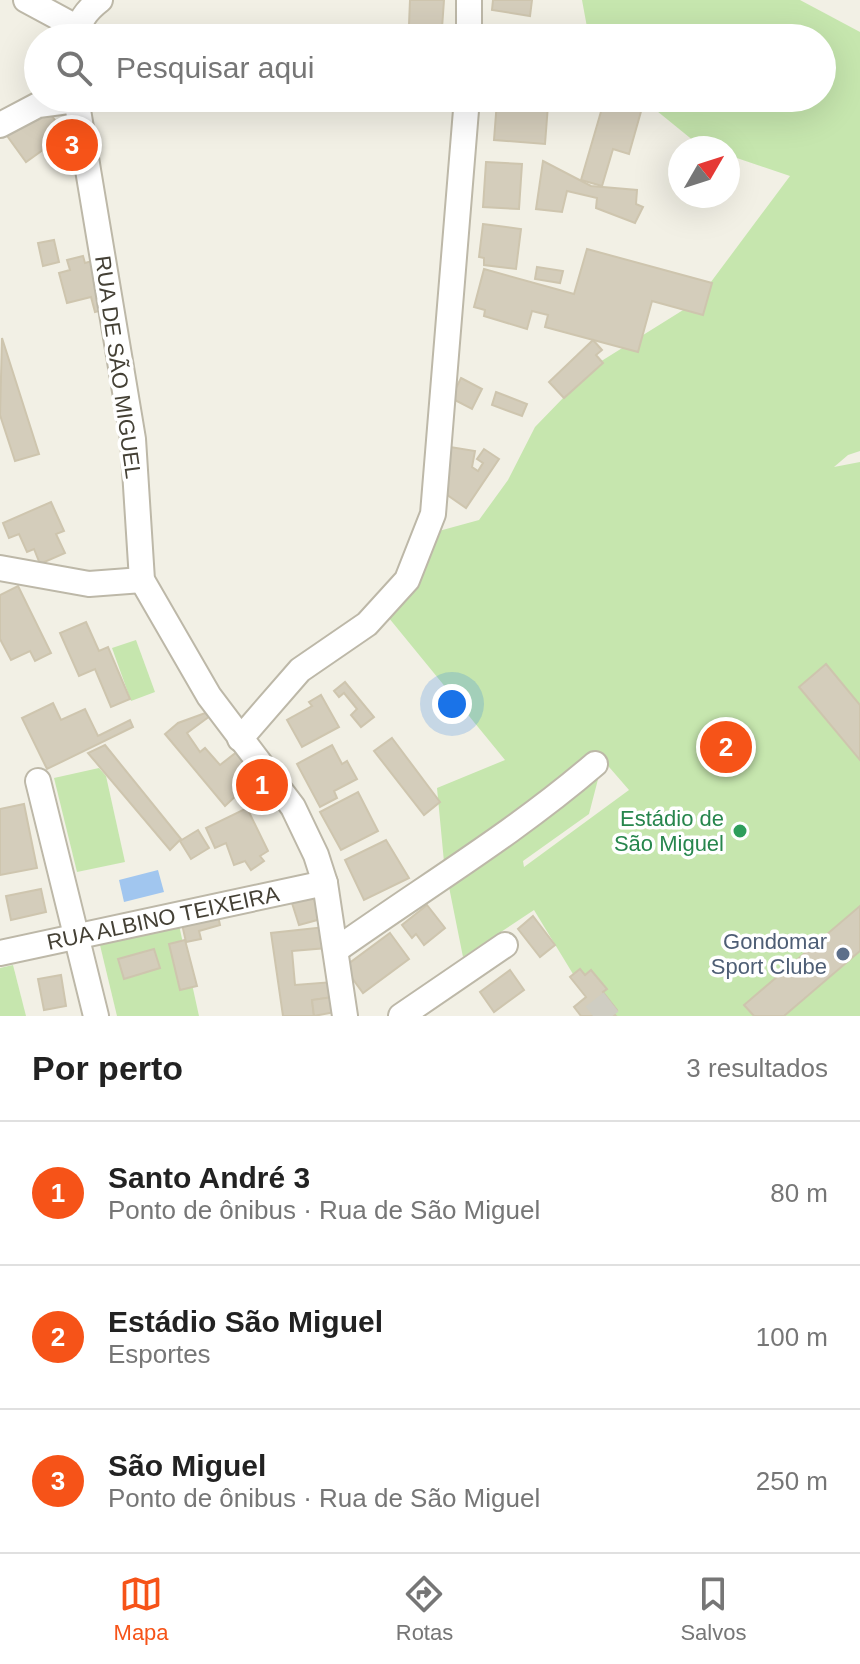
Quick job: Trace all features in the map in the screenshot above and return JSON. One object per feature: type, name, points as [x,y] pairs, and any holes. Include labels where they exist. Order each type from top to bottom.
[{"type":"street","points":[[26,0],[64,24]]},
{"type":"street","points":[[82,24],[87,10],[100,0]]},
{"type":"street","points":[[469,0],[469,24]]},
{"type":"street","points":[[0,125],[25,112]]},
{"type":"street","name":"RUA DE SÃO MIGUEL","points":[[78,112],[133,439],[142,580],[209,696],[293,807],[316,855],[325,883],[345,1016]]},
{"type":"street","points":[[240,739],[300,670],[367,624],[407,580],[433,514],[466,112]]},
{"type":"street","points":[[0,568],[89,584],[142,580]]},
{"type":"street","points":[[336,950],[445,872],[542,810],[595,764]]},
{"type":"street","points":[[38,781],[96,1016]]},
{"type":"street","name":"RUA ALBINO TEIXEIRA","points":[[0,953],[325,883]]},
{"type":"street","points":[[401,1016],[505,945]]},
{"type":"green space","points":[[582,0],[800,0],[860,32],[860,451],[848,455],[834,467],[860,462],[860,1016],[581,1016],[574,1007],[586,997],[570,977],[573,974],[534,910],[463,957],[444,862],[437,788],[505,760],[384,612],[417,537],[479,520],[508,480],[535,427],[595,365],[696,302],[790,176],[740,159],[740,136],[688,136],[658,112],[836,112],[836,24],[586,24]],"holes":[[[603,760],[629,790],[524,867],[523,861],[589,814]]]},
{"type":"green space","points":[[136,640],[155,692],[131,701],[112,648]]},
{"type":"green space","points":[[99,768],[106,776],[125,862],[77,872],[54,778]]},
{"type":"green space","points":[[179,925],[199,1016],[117,1016],[99,941]]},
{"type":"green space","points":[[13,965],[26,1016],[0,1016],[0,968]]},
{"type":"water","points":[[158,870],[164,892],[124,902],[119,880]]},
{"type":"building","points":[[410,0],[444,0],[442,24],[409,24]]},
{"type":"building","points":[[493,0],[532,0],[530,16],[492,10]]},
{"type":"building","points":[[34,112],[49,112],[65,134],[26,162],[5,133]]},
{"type":"building","points":[[496,112],[547,112],[545,144],[494,140]]},
{"type":"building","points":[[601,112],[641,112],[629,154],[613,149],[602,186],[581,180]]},
{"type":"building","points":[[543,161],[591,186],[637,190],[636,204],[643,207],[635,223],[596,208],[597,198],[567,191],[562,212],[536,209]]},
{"type":"building","points":[[486,162],[522,164],[519,209],[483,207]]},
{"type":"building","points":[[483,224],[521,229],[516,269],[484,265],[484,258],[479,257]]},
{"type":"building","points":[[54,240],[59,262],[43,266],[38,243]]},
{"type":"building","points":[[587,249],[712,283],[703,315],[652,301],[638,352],[545,327],[548,315],[532,311],[527,329],[484,316],[485,310],[474,307],[484,269],[574,294]]},
{"type":"building","points":[[83,256],[85,263],[92,261],[106,309],[95,312],[91,297],[67,303],[59,273],[70,270],[67,260]]},
{"type":"building","points":[[537,267],[563,271],[560,283],[535,279]]},
{"type":"building","points":[[2,338],[39,454],[15,461],[0,415]]},
{"type":"building","points":[[593,340],[602,350],[596,355],[603,363],[564,398],[549,382]]},
{"type":"building","points":[[461,378],[482,389],[472,409],[451,398]]},
{"type":"building","points":[[496,392],[527,404],[522,416],[492,405]]},
{"type":"building","points":[[450,447],[475,451],[472,467],[478,471],[483,463],[477,459],[484,449],[499,459],[466,508],[443,492]]},
{"type":"building","points":[[51,502],[64,531],[56,534],[65,553],[40,564],[34,549],[27,552],[19,534],[9,538],[3,523]]},
{"type":"building","points":[[18,586],[51,653],[35,661],[30,651],[11,660],[0,639],[0,595]]},
{"type":"building","points":[[86,622],[99,651],[108,647],[130,699],[111,707],[95,669],[79,676],[60,633]]},
{"type":"building","points":[[826,664],[860,705],[860,760],[799,687]]},
{"type":"building","points":[[345,682],[374,717],[361,727],[351,715],[357,709],[344,693],[339,697],[334,691]]},
{"type":"building","points":[[321,695],[339,727],[302,747],[287,720],[312,706],[309,702]]},
{"type":"building","points":[[53,703],[61,720],[85,709],[98,736],[130,720],[133,727],[47,769],[22,718]]},
{"type":"building","points":[[208,712],[210,716],[187,733],[200,752],[205,748],[220,765],[238,751],[254,772],[237,787],[241,791],[225,806],[165,734],[178,723]]},
{"type":"building","points":[[392,738],[440,802],[424,815],[374,751]]},
{"type":"building","points":[[105,745],[181,839],[170,850],[88,753]]},
{"type":"building","points":[[332,745],[342,764],[347,761],[357,779],[334,791],[337,798],[320,807],[297,764]]},
{"type":"building","points":[[358,792],[378,831],[341,850],[320,812]]},
{"type":"building","points":[[24,804],[37,868],[0,875],[0,809]]},
{"type":"building","points":[[247,808],[268,851],[260,856],[264,861],[251,870],[245,861],[234,865],[226,843],[215,848],[206,828]]},
{"type":"building","points":[[198,830],[209,848],[191,859],[180,841]]},
{"type":"building","points":[[386,840],[409,878],[364,900],[345,860]]},
{"type":"building","points":[[41,889],[46,912],[11,920],[6,896]]},
{"type":"building","points":[[312,893],[321,919],[299,925],[291,900]]},
{"type":"building","points":[[427,905],[445,928],[424,945],[416,934],[412,938],[402,925]]},
{"type":"building","points":[[860,906],[860,951],[784,1016],[754,1016],[744,1005]]},
{"type":"building","points":[[218,916],[220,925],[199,931],[201,939],[186,942],[182,924]]},
{"type":"building","points":[[533,916],[555,945],[540,957],[518,929]]},
{"type":"building","points":[[325,927],[327,948],[292,951],[295,985],[333,982],[333,997],[312,1000],[314,1016],[283,1016],[271,933]]},
{"type":"building","points":[[390,933],[409,959],[363,993],[344,967]]},
{"type":"building","points":[[185,940],[197,986],[180,990],[169,944]]},
{"type":"building","points":[[154,949],[160,968],[124,979],[118,959]]},
{"type":"building","points":[[580,969],[585,975],[591,970],[607,989],[603,992],[617,1010],[613,1013],[616,1016],[581,1016],[574,1007],[586,997],[570,977]]},
{"type":"building","points":[[510,970],[524,990],[494,1012],[480,992]]},
{"type":"building","points":[[61,975],[66,1006],[44,1010],[38,979]]},
{"type":"building","points":[[333,997],[335,1012],[314,1016],[312,1000]]},
{"type":"tunnel","points":[[593,1016],[611,1002]]},
{"type":"place","name":"São Miguel","points":[[72,145]]},
{"type":"place","name":"Estádio São Miguel","points":[[726,747]]},
{"type":"place","name":"Santo André 3","points":[[262,785]]},
{"type":"place","name":"Estádio de São Miguel","points":[[740,831]]},
{"type":"place","name":"Gondomar Sport Clube","points":[[843,954]]}]
